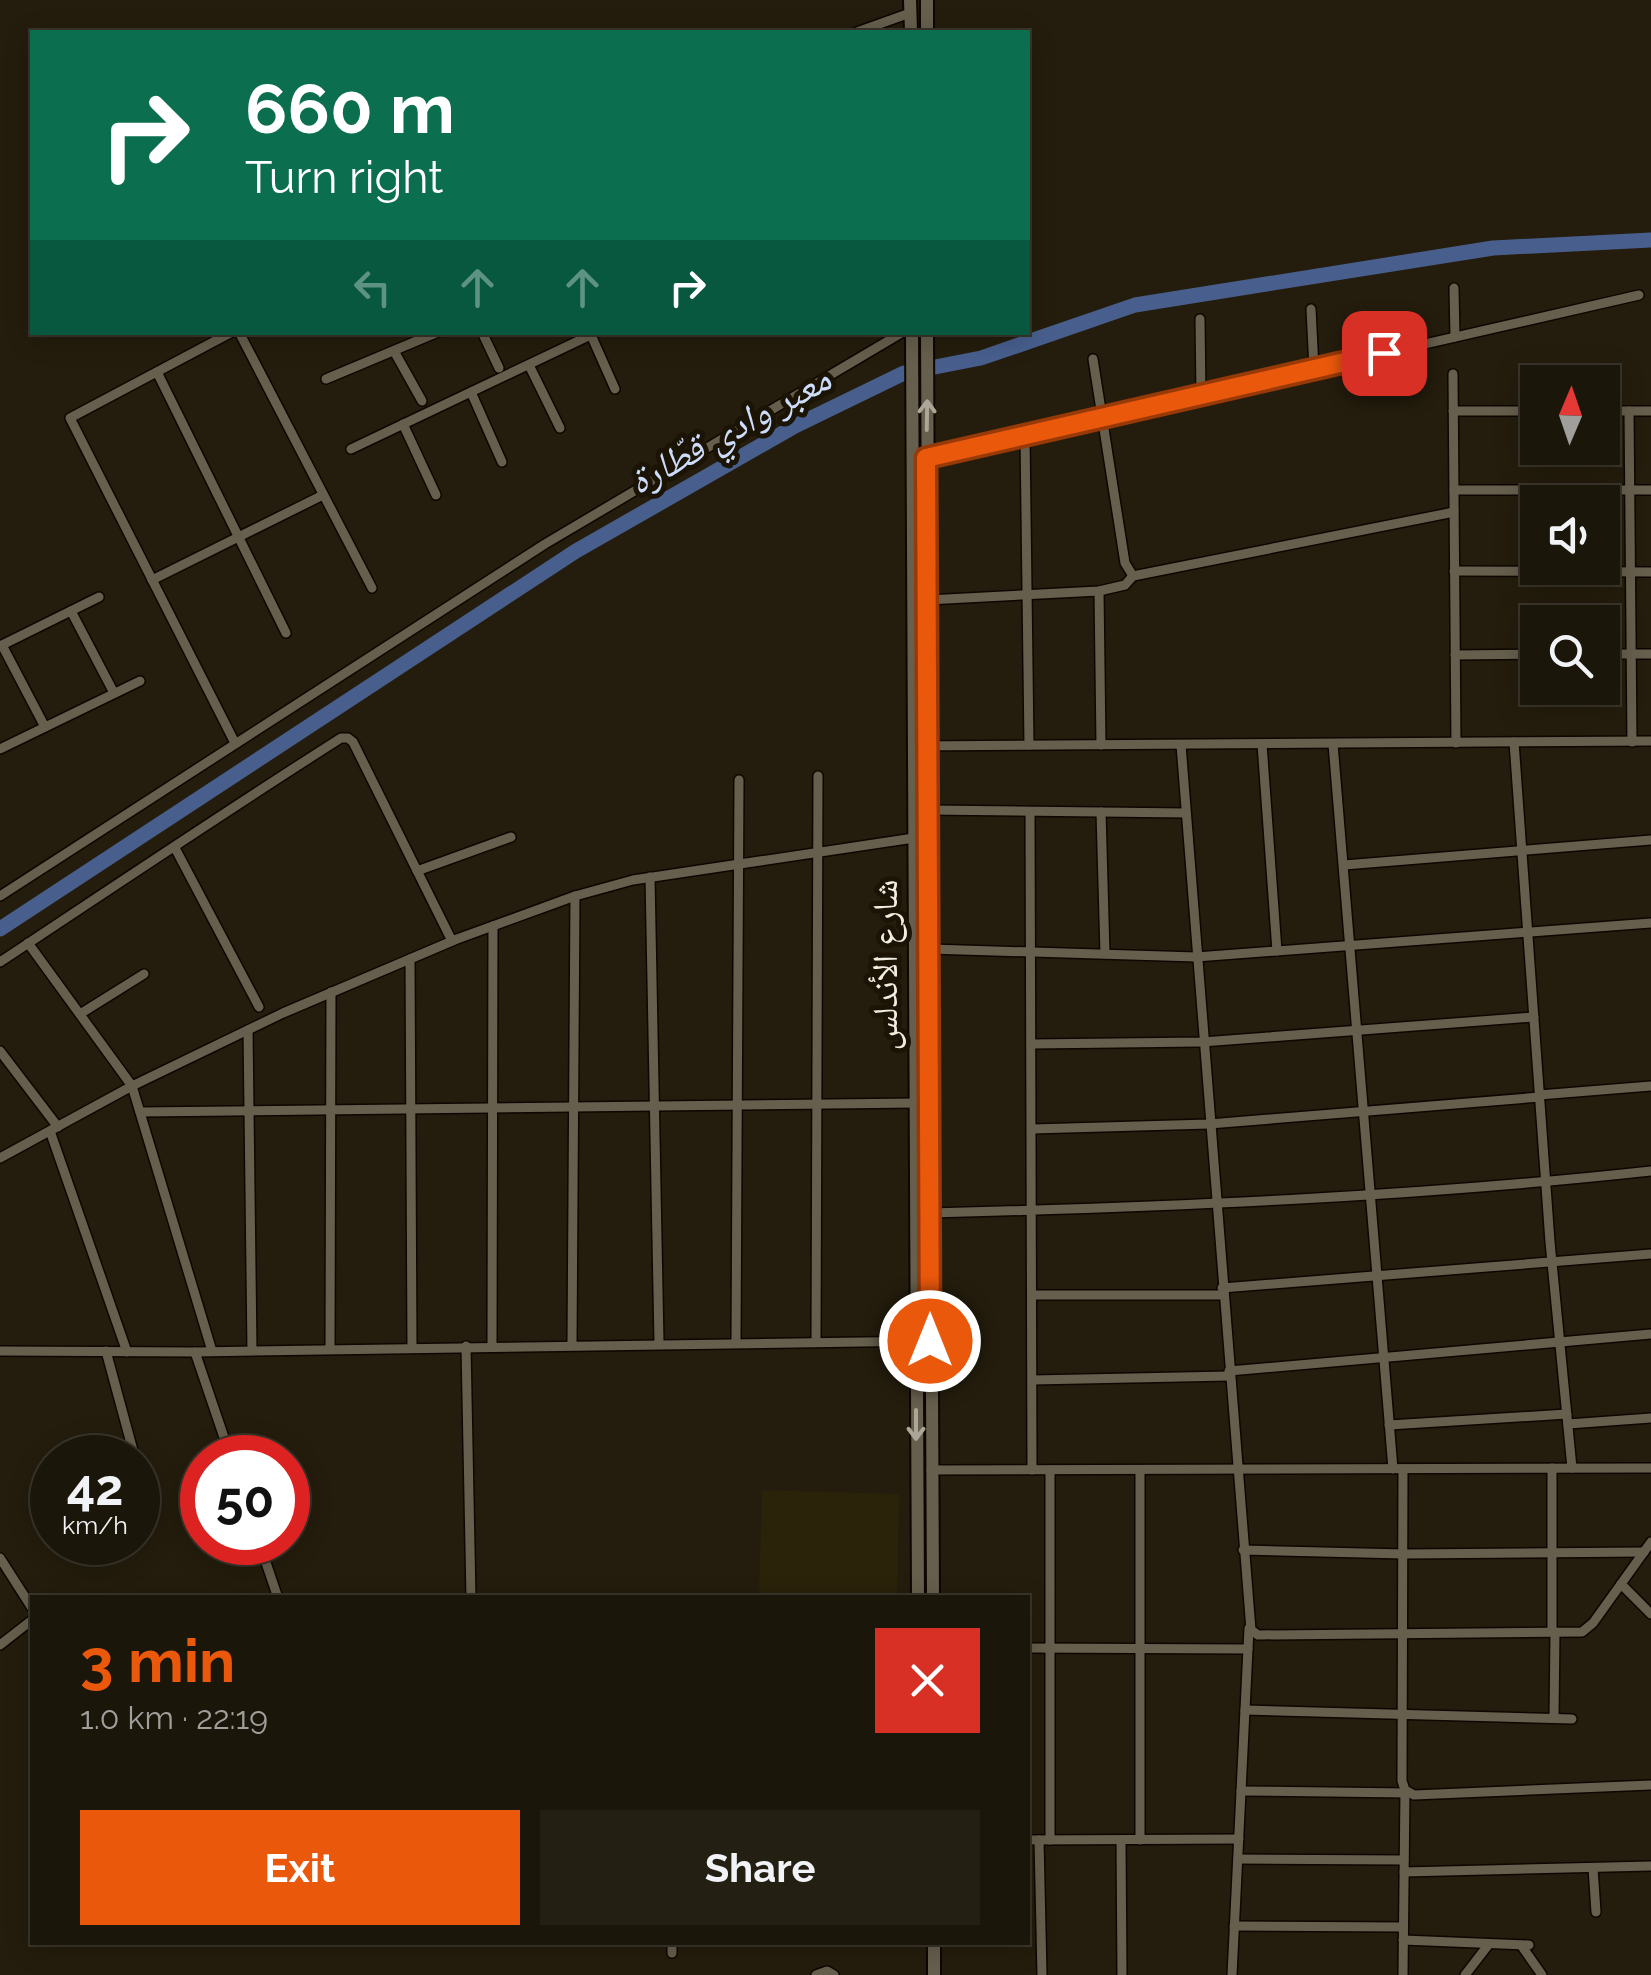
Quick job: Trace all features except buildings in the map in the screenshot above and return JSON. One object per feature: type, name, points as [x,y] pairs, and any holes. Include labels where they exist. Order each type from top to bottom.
[{"type":"main road","points":[[927,0],[927,30]]},
{"type":"main road","name":"شارع الأندلس","points":[[912,335],[921,746],[928,810],[930,949],[930,1213],[918,1595]]},
{"type":"main road","name":"شارع الأندلس","points":[[927,335],[927,600],[914,838],[915,1103],[933,1595]]},
{"type":"main road","points":[[934,1945],[934,1975]]},
{"type":"street","points":[[861,30],[910,7]]},
{"type":"street","points":[[1454,288],[1455,337]]},
{"type":"street","points":[[926,458],[1639,295]]},
{"type":"street","points":[[1311,309],[1314,370]]},
{"type":"street","points":[[1200,318],[1201,395]]},
{"type":"street","points":[[226,335],[70,418],[235,743]]},
{"type":"street","points":[[242,335],[372,588]]},
{"type":"street","points":[[326,380],[423,335]]},
{"type":"street","points":[[483,335],[499,368]]},
{"type":"street","points":[[351,448],[592,335]]},
{"type":"street","points":[[594,335],[616,389]]},
{"type":"street","points":[[0,896],[544,544],[898,335]]},
{"type":"street","points":[[394,351],[422,400]]},
{"type":"street","points":[[1093,359],[1125,563],[1134,576]]},
{"type":"street","points":[[529,364],[560,428]]},
{"type":"street","points":[[157,372],[286,633]]},
{"type":"street","points":[[1453,374],[1456,743]]},
{"type":"street","points":[[471,392],[502,462]]},
{"type":"street","points":[[1453,411],[1520,411]]},
{"type":"street","points":[[1620,411],[1651,411]]},
{"type":"street","points":[[1629,411],[1632,742]]},
{"type":"street","points":[[403,424],[436,495]]},
{"type":"street","points":[[1026,436],[1029,745]]},
{"type":"street","points":[[1454,490],[1651,490]]},
{"type":"street","points":[[152,580],[323,494]]},
{"type":"street","points":[[927,600],[1099,591],[1126,585],[1134,576],[1454,512]]},
{"type":"street","points":[[1454,571],[1651,572]]},
{"type":"street","points":[[1099,591],[1101,745]]},
{"type":"street","points":[[44,727],[1,645],[99,597]]},
{"type":"street","points":[[71,611],[114,694]]},
{"type":"street","points":[[1455,655],[1520,654]]},
{"type":"street","points":[[1620,654],[1651,654]]},
{"type":"street","points":[[0,748],[140,680]]},
{"type":"street","points":[[0,962],[341,738],[348,738],[452,942]]},
{"type":"street","points":[[1514,742],[1552,1262],[1572,1468]]},
{"type":"street","points":[[921,746],[1651,742]]},
{"type":"street","points":[[1181,744],[1249,1625],[1232,1975]]},
{"type":"street","points":[[1262,744],[1278,952]]},
{"type":"street","points":[[1333,744],[1383,1358],[1389,1425],[1398,1469],[1404,1554],[1406,1792],[1402,1975]]},
{"type":"street","points":[[816,1341],[818,776]]},
{"type":"street","points":[[736,1342],[739,780]]},
{"type":"street","points":[[928,810],[1186,813]]},
{"type":"street","points":[[1030,812],[1032,1470]]},
{"type":"street","points":[[1101,812],[1105,954]]},
{"type":"street","points":[[417,871],[511,837]]},
{"type":"street","points":[[0,1158],[132,1086],[248,1030],[410,959],[576,896],[650,877],[914,838]]},
{"type":"street","points":[[1344,866],[1651,840]]},
{"type":"street","points":[[175,848],[259,1008]]},
{"type":"street","points":[[650,877],[659,1343]]},
{"type":"street","points":[[572,1344],[576,896]]},
{"type":"street","points":[[930,949],[1196,957],[1651,923]]},
{"type":"street","points":[[492,1345],[493,926]]},
{"type":"street","points":[[28,943],[132,1086],[212,1352]]},
{"type":"street","points":[[410,959],[412,1347]]},
{"type":"street","points":[[80,1014],[144,974]]},
{"type":"street","points":[[330,1348],[332,992]]},
{"type":"street","points":[[1031,1044],[1202,1042],[1534,1018]]},
{"type":"street","points":[[248,1030],[252,1350]]},
{"type":"street","points":[[0,1051],[54,1129],[127,1352]]},
{"type":"street","points":[[1032,1129],[1209,1124],[1651,1086]]},
{"type":"street","points":[[140,1112],[930,1103]]},
{"type":"street","points":[[930,1213],[1215,1205],[1651,1171]]},
{"type":"street","points":[[1032,1296],[1223,1292],[1376,1275],[1651,1254]]},
{"type":"street","points":[[1032,1380],[1230,1374],[1651,1334]]},
{"type":"street","points":[[0,1352],[923,1341]]},
{"type":"street","points":[[466,1346],[471,1595]]},
{"type":"street","points":[[106,1351],[129,1435]]},
{"type":"street","points":[[195,1352],[222,1435]]},
{"type":"street","points":[[1389,1425],[1651,1418]]},
{"type":"street","points":[[1552,1468],[1554,1718]]},
{"type":"street","points":[[931,1470],[1651,1468]]},
{"type":"street","points":[[1042,1975],[1039,1840],[1050,1648],[1050,1470]]},
{"type":"street","points":[[1140,1470],[1140,1840]]},
{"type":"street","points":[[1249,1625],[1258,1634],[1586,1630],[1651,1542]]},
{"type":"street","points":[[1243,1550],[1404,1554],[1644,1552]]},
{"type":"street","points":[[0,1559],[30,1605]]},
{"type":"street","points":[[267,1565],[277,1595]]},
{"type":"street","points":[[1621,1584],[1651,1614]]},
{"type":"street","points":[[0,1645],[30,1622]]},
{"type":"street","points":[[1030,1648],[1248,1649]]},
{"type":"street","points":[[1245,1710],[1572,1719]]},
{"type":"street","points":[[1241,1791],[1406,1792],[1651,1786]]},
{"type":"street","points":[[1039,1840],[1238,1839]]},
{"type":"street","points":[[1121,1840],[1122,1975]]},
{"type":"street","points":[[1238,1859],[1404,1860]]},
{"type":"street","points":[[1404,1872],[1651,1866]]},
{"type":"street","points":[[1593,1868],[1596,1912]]},
{"type":"street","points":[[1234,1926],[1403,1927]]},
{"type":"street","points":[[1403,1940],[1525,1945],[1542,1975]]},
{"type":"street","points":[[1465,1975],[1490,1944]]},
{"type":"street","points":[[816,1975],[827,1971],[834,1975]]},
{"type":"shaded area","points":[[762,1490],[899,1494],[897,1595],[759,1595]]},
{"type":"waterway","name":"معبر وادي قطّارة","points":[[0,929],[576,551],[795,426],[904,373],[981,358],[1135,305],[1493,248],[1651,240]]},
{"type":"route","points":[[930,1341],[926,458],[1384,353]]}]
